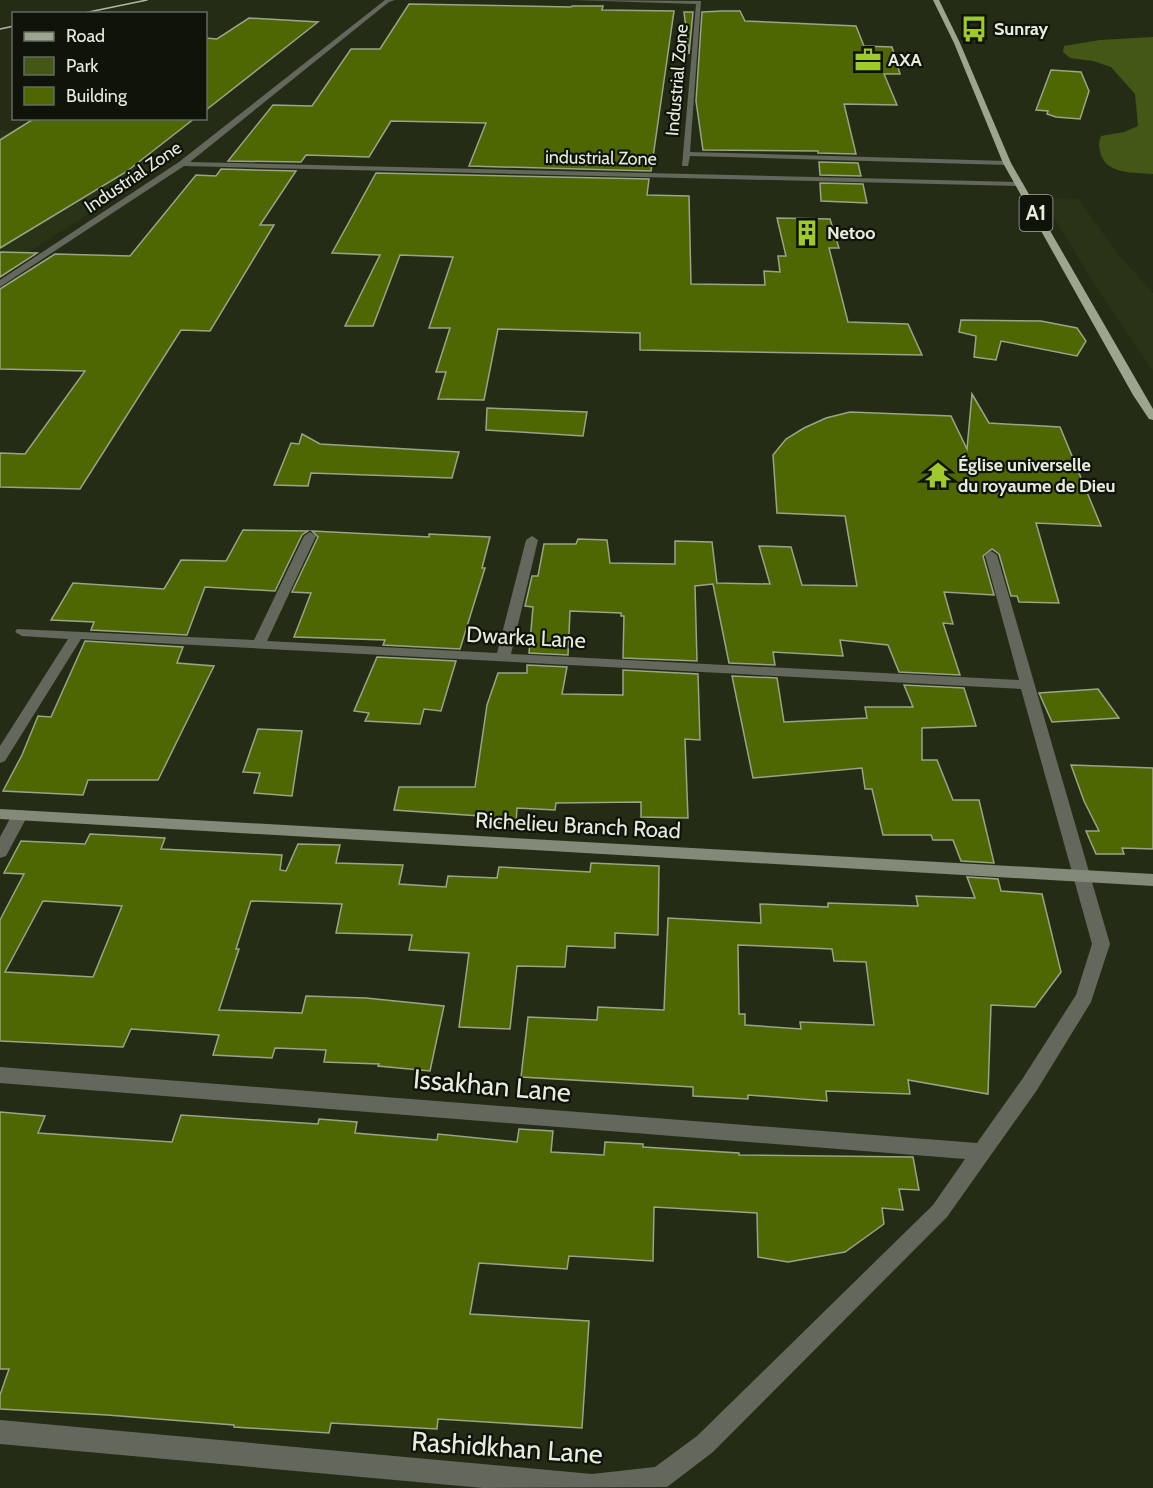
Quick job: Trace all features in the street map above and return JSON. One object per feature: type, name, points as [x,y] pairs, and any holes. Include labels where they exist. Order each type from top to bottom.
[{"type":"main road","name":"A1","points":[[936,0],[957,43],[1007,163],[1138,395],[1153,417]]},
{"type":"main road","name":"Richelieu Branch Road","points":[[0,814],[1153,880]]},
{"type":"street","name":"Industrial Zone","points":[[0,284],[182,164],[387,1],[392,0]]},
{"type":"street","name":"Industrial Zone","points":[[575,0],[699,2],[684,176]]},
{"type":"street","points":[[686,154],[1007,163]]},
{"type":"street","name":"industrial Zone","points":[[182,164],[1020,184]]},
{"type":"street","points":[[259,644],[310,536]]},
{"type":"street","points":[[503,657],[532,540]]},
{"type":"street","name":"Rashidkhan Lane","points":[[0,1432],[591,1486],[659,1479],[705,1444],[940,1211],[1030,1084],[1085,997],[1101,944],[991,555]]},
{"type":"street","name":"Dwarka Lane","points":[[22,632],[1027,686]]},
{"type":"street","points":[[0,758],[77,635]]},
{"type":"street","points":[[0,852],[20,815]]},
{"type":"street","name":"Issakhan Lane","points":[[0,1075],[980,1152]]},
{"type":"shaded area","points":[[0,130],[181,154],[0,271]]},
{"type":"shaded area","points":[[1042,198],[1078,199],[1118,254],[1153,293],[1153,371],[1095,285]]},
{"type":"green space","points":[[1153,37],[1153,174],[1123,171],[1110,166],[1105,161],[1100,152],[1099,141],[1101,136],[1124,132],[1138,126],[1135,94],[1111,67],[1093,61],[1070,58],[1063,52],[1064,46],[1100,40]]},
{"type":"building","points":[[409,4],[603,6],[602,10],[674,11],[651,171],[469,166],[486,123],[391,121],[369,157],[306,155],[301,162],[228,161],[273,105],[312,106],[351,49],[380,49]]},
{"type":"building","points":[[740,11],[745,21],[856,26],[864,46],[892,47],[900,74],[884,74],[897,105],[844,104],[856,154],[818,153],[818,151],[703,150],[696,101],[702,12]]},
{"type":"building","points":[[684,12],[693,12],[689,54]]},
{"type":"building","points":[[249,18],[318,22],[207,109],[207,38],[217,39]]},
{"type":"building","points":[[1051,70],[1081,72],[1089,91],[1080,119],[1056,117],[1047,114],[1048,111],[1036,110]]},
{"type":"building","points":[[32,120],[192,120],[126,172],[0,248],[0,140]]},
{"type":"building","points":[[819,162],[858,163],[861,176],[820,175]]},
{"type":"building","points":[[221,169],[296,171],[260,225],[274,225],[210,331],[181,330],[80,489],[0,487],[0,453],[25,454],[85,371],[0,369],[0,289],[55,254],[130,256],[196,175],[216,176]]},
{"type":"building","points":[[376,173],[649,179],[647,195],[689,196],[691,284],[765,285],[764,271],[780,272],[778,256],[786,256],[777,218],[830,219],[839,248],[829,248],[848,322],[908,324],[922,355],[640,350],[640,333],[498,329],[484,400],[438,399],[446,372],[436,372],[450,328],[429,328],[453,257],[400,255],[373,326],[345,326],[380,255],[332,253]]},
{"type":"building","points":[[820,183],[863,184],[867,203],[821,201]]},
{"type":"building","points":[[0,252],[37,253],[0,277]]},
{"type":"building","points":[[961,320],[1041,321],[1077,328],[1086,341],[1077,356],[1001,341],[996,360],[974,357],[976,336],[959,332]]},
{"type":"building","points":[[972,394],[989,423],[1060,427],[1101,526],[1036,523],[1059,603],[1019,602],[1017,596],[1011,596],[999,554],[992,549],[983,556],[994,595],[944,592],[953,624],[943,623],[960,675],[899,672],[888,645],[840,640],[843,656],[773,652],[775,665],[729,663],[713,584],[695,586],[697,661],[623,658],[624,616],[621,616],[621,613],[570,611],[568,655],[529,653],[533,607],[525,606],[532,576],[538,576],[544,544],[576,544],[578,539],[607,540],[610,563],[675,564],[675,541],[712,542],[717,583],[770,584],[759,546],[791,547],[802,585],[857,586],[845,516],[777,513],[773,455],[786,439],[804,428],[826,418],[850,412],[951,416],[967,449]]},
{"type":"building","points":[[487,408],[587,412],[583,436],[486,430]]},
{"type":"building","points":[[302,434],[320,444],[459,452],[452,478],[311,473],[308,486],[274,485],[291,443],[299,444]]},
{"type":"building","points":[[243,530],[308,531],[302,535],[275,591],[205,587],[187,635],[91,630],[94,622],[51,620],[73,583],[164,589],[181,560],[226,561]]},
{"type":"building","points":[[312,531],[429,537],[429,534],[490,537],[482,568],[485,568],[460,649],[383,645],[385,640],[294,637],[311,593],[292,592],[318,537]]},
{"type":"building","points":[[85,641],[183,647],[177,663],[214,666],[158,780],[88,780],[83,795],[3,791],[22,755],[38,716],[51,717]]},
{"type":"building","points":[[377,657],[456,661],[441,711],[424,709],[420,724],[365,721],[369,713],[354,711]]},
{"type":"building","points":[[527,665],[567,667],[562,694],[623,695],[623,670],[698,674],[700,740],[685,739],[688,818],[641,817],[641,802],[556,803],[555,810],[517,808],[516,824],[478,821],[480,816],[394,810],[399,787],[475,787],[487,705],[498,673],[527,673]]},
{"type":"building","points":[[732,676],[777,678],[784,722],[867,718],[865,707],[913,707],[904,685],[964,688],[976,726],[922,728],[922,760],[937,760],[953,800],[979,800],[994,863],[961,861],[953,840],[933,840],[931,835],[883,835],[872,789],[865,789],[862,768],[753,778]]},
{"type":"building","points":[[1098,689],[1119,718],[1052,722],[1039,693]]},
{"type":"building","points":[[258,729],[302,731],[292,796],[254,793],[260,773],[243,772]]},
{"type":"building","points":[[1071,765],[1153,768],[1153,849],[1122,848],[1124,854],[1096,854],[1086,831],[1099,831],[1084,801]]},
{"type":"building","points":[[90,834],[165,838],[161,849],[282,855],[280,870],[286,871],[298,844],[340,845],[336,863],[403,865],[399,884],[446,887],[448,876],[497,878],[499,867],[590,872],[591,863],[659,866],[658,935],[615,933],[615,948],[567,946],[565,967],[517,966],[510,1029],[459,1027],[469,953],[409,950],[412,935],[336,933],[342,904],[251,901],[236,949],[239,949],[219,1010],[302,1013],[306,996],[366,998],[444,1006],[430,1071],[378,1066],[379,1064],[324,1062],[326,1050],[275,1048],[272,1058],[213,1055],[219,1035],[131,1029],[123,1047],[0,1041],[0,920],[24,874],[4,873],[21,841],[85,844]],"holes":[[[43,901],[122,906],[93,977],[5,972]]]},
{"type":"building","points":[[967,877],[998,879],[1001,891],[1042,894],[1061,972],[1035,1007],[991,1005],[988,1094],[908,1080],[910,1094],[826,1091],[827,1101],[748,1095],[748,1099],[693,1096],[693,1087],[521,1077],[528,1017],[597,1020],[598,1007],[664,1010],[668,918],[761,923],[760,904],[828,907],[828,903],[918,906],[916,896],[975,898]],"holes":[[[738,945],[832,949],[834,961],[866,962],[874,1025],[800,1022],[801,1029],[745,1025],[745,1014],[739,1014]]]},
{"type":"building","points":[[0,1112],[45,1116],[38,1133],[172,1142],[181,1115],[318,1124],[319,1119],[357,1122],[355,1133],[437,1140],[438,1134],[517,1142],[519,1129],[553,1131],[551,1152],[604,1155],[605,1142],[643,1144],[643,1147],[739,1153],[739,1155],[913,1157],[919,1190],[899,1189],[903,1210],[882,1208],[884,1224],[845,1252],[788,1262],[758,1257],[757,1213],[654,1207],[653,1261],[569,1256],[567,1269],[479,1263],[470,1314],[589,1321],[582,1428],[438,1419],[437,1429],[331,1423],[329,1433],[107,1415],[0,1409],[0,1395],[9,1369],[0,1369]]},
{"type":"tram line","points":[[89,12],[147,0]]},
{"type":"tram line","points":[[0,29],[12,26]]},
{"type":"place","name":"Sunray","points":[[974,29]]},
{"type":"place","name":"AXA","points":[[868,60]]},
{"type":"place","name":"Netoo","points":[[807,233]]},
{"type":"place","name":"Église universelle du royaume de Dieu","points":[[938,475]]}]
